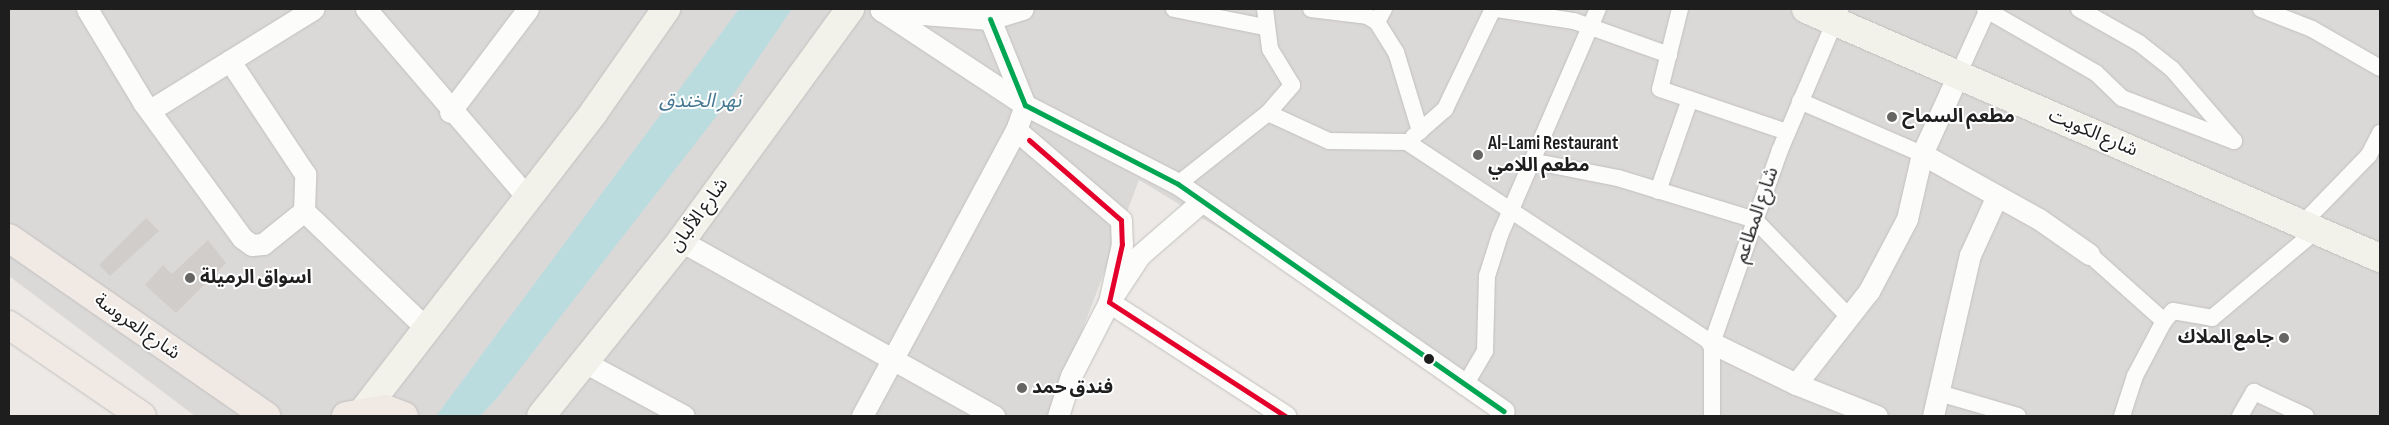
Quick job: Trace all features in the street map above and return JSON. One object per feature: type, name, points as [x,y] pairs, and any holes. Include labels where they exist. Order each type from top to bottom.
[{"type":"main road","points":[[355,413],[428,330],[528,198],[666,9]]},
{"type":"main road","name":"شارع الألبان","points":[[541,416],[586,363],[681,241],[850,9]]},
{"type":"main road","name":"شارع الكويت","points":[[1806,9],[1837,15],[1958,75],[2380,258]]},
{"type":"main road","name":"شارع العروسة","points":[[9,238],[266,416]]},
{"type":"main road","points":[[9,325],[142,416]]},
{"type":"main road","points":[[355,413],[402,415]]},
{"type":"street","points":[[87,9],[152,109],[242,238],[252,245],[263,244],[304,212],[306,174],[230,61]]},
{"type":"street","points":[[152,109],[314,9]]},
{"type":"street","points":[[450,112],[528,9]]},
{"type":"street","points":[[879,10],[990,19],[1023,9]]},
{"type":"street","points":[[1174,9],[1265,27]]},
{"type":"street","points":[[1178,184],[1268,113],[1292,85],[1270,49],[1265,27],[1265,9]]},
{"type":"street","points":[[1311,9],[1373,14],[1396,52],[1420,131]]},
{"type":"street","points":[[1407,142],[1445,109],[1495,9],[1548,14],[1589,30],[1669,55]]},
{"type":"street","points":[[1464,387],[1485,351],[1487,276],[1510,210],[1598,9]]},
{"type":"street","points":[[1680,9],[1660,89],[1787,132]]},
{"type":"street","points":[[1796,384],[1869,291],[1907,219],[1922,154],[1986,9],[2096,73],[2122,98],[2234,141],[2172,69],[2139,42],[2078,9]]},
{"type":"street","points":[[2261,9],[2312,29],[2380,68]]},
{"type":"street","points":[[371,10],[450,112],[528,198]]},
{"type":"street","points":[[879,10],[1025,105],[1178,184],[1464,387],[1508,414]]},
{"type":"street","name":"شارع المطاعم","points":[[1712,416],[1712,343],[1787,132],[1837,15]]},
{"type":"street","points":[[862,416],[1016,130],[1025,105],[990,19]]},
{"type":"street","points":[[1658,191],[1690,99]]},
{"type":"street","points":[[1800,101],[1922,154],[1996,198],[2039,219],[2089,254],[2164,321]]},
{"type":"street","points":[[1268,113],[1329,141],[1407,142],[1712,343],[1796,384],[1877,416]]},
{"type":"street","points":[[1016,130],[1121,220],[1122,244],[1109,302]]},
{"type":"street","points":[[2122,416],[2135,376],[2164,321],[2173,311],[2212,318],[2310,227],[2375,159],[2380,133]]},
{"type":"street","points":[[1531,161],[1618,178],[1755,220],[1849,317]]},
{"type":"street","points":[[1933,416],[1970,255],[1996,198]]},
{"type":"street","points":[[1058,416],[1072,376],[1109,302],[1140,255],[1201,202]]},
{"type":"street","points":[[304,212],[428,330]]},
{"type":"street","points":[[681,241],[994,416]]},
{"type":"street","points":[[1109,302],[1285,416]]},
{"type":"street","points":[[586,363],[684,416]]},
{"type":"street","points":[[2240,416],[2254,392],[2306,416]]},
{"type":"street","points":[[1939,393],[2018,416]]},
{"type":"shaded area","points":[[9,9],[2380,9],[2380,416],[1513,416],[1513,406],[1139,180],[1050,416],[195,416],[9,276]]},
{"type":"water","name":"نهر الخندق","points":[[739,9],[792,9],[733,95],[498,397],[480,416],[436,416]]},
{"type":"building","points":[[146,218],[159,231],[110,276],[99,265]]},
{"type":"building","name":"اسواق الرميلة","points":[[208,240],[226,263],[176,313],[145,285],[163,265],[172,274]]},
{"type":"transit line","points":[[990,19],[1025,105],[1178,184],[1504,411]]},
{"type":"transit line","points":[[1029,140],[1121,220],[1122,244],[1109,302],[1285,416]]},
{"type":"place","name":"مطعم السماح","points":[[1892,117]]},
{"type":"place","name":"Al-Lami Restaurant مطعم اللامي","points":[[1478,155]]},
{"type":"place","name":"اسواق الرميلة","points":[[190,278]]},
{"type":"place","name":"جامع الملاك","points":[[2284,338]]},
{"type":"place","name":"فندق حمد","points":[[1022,388]]}]
